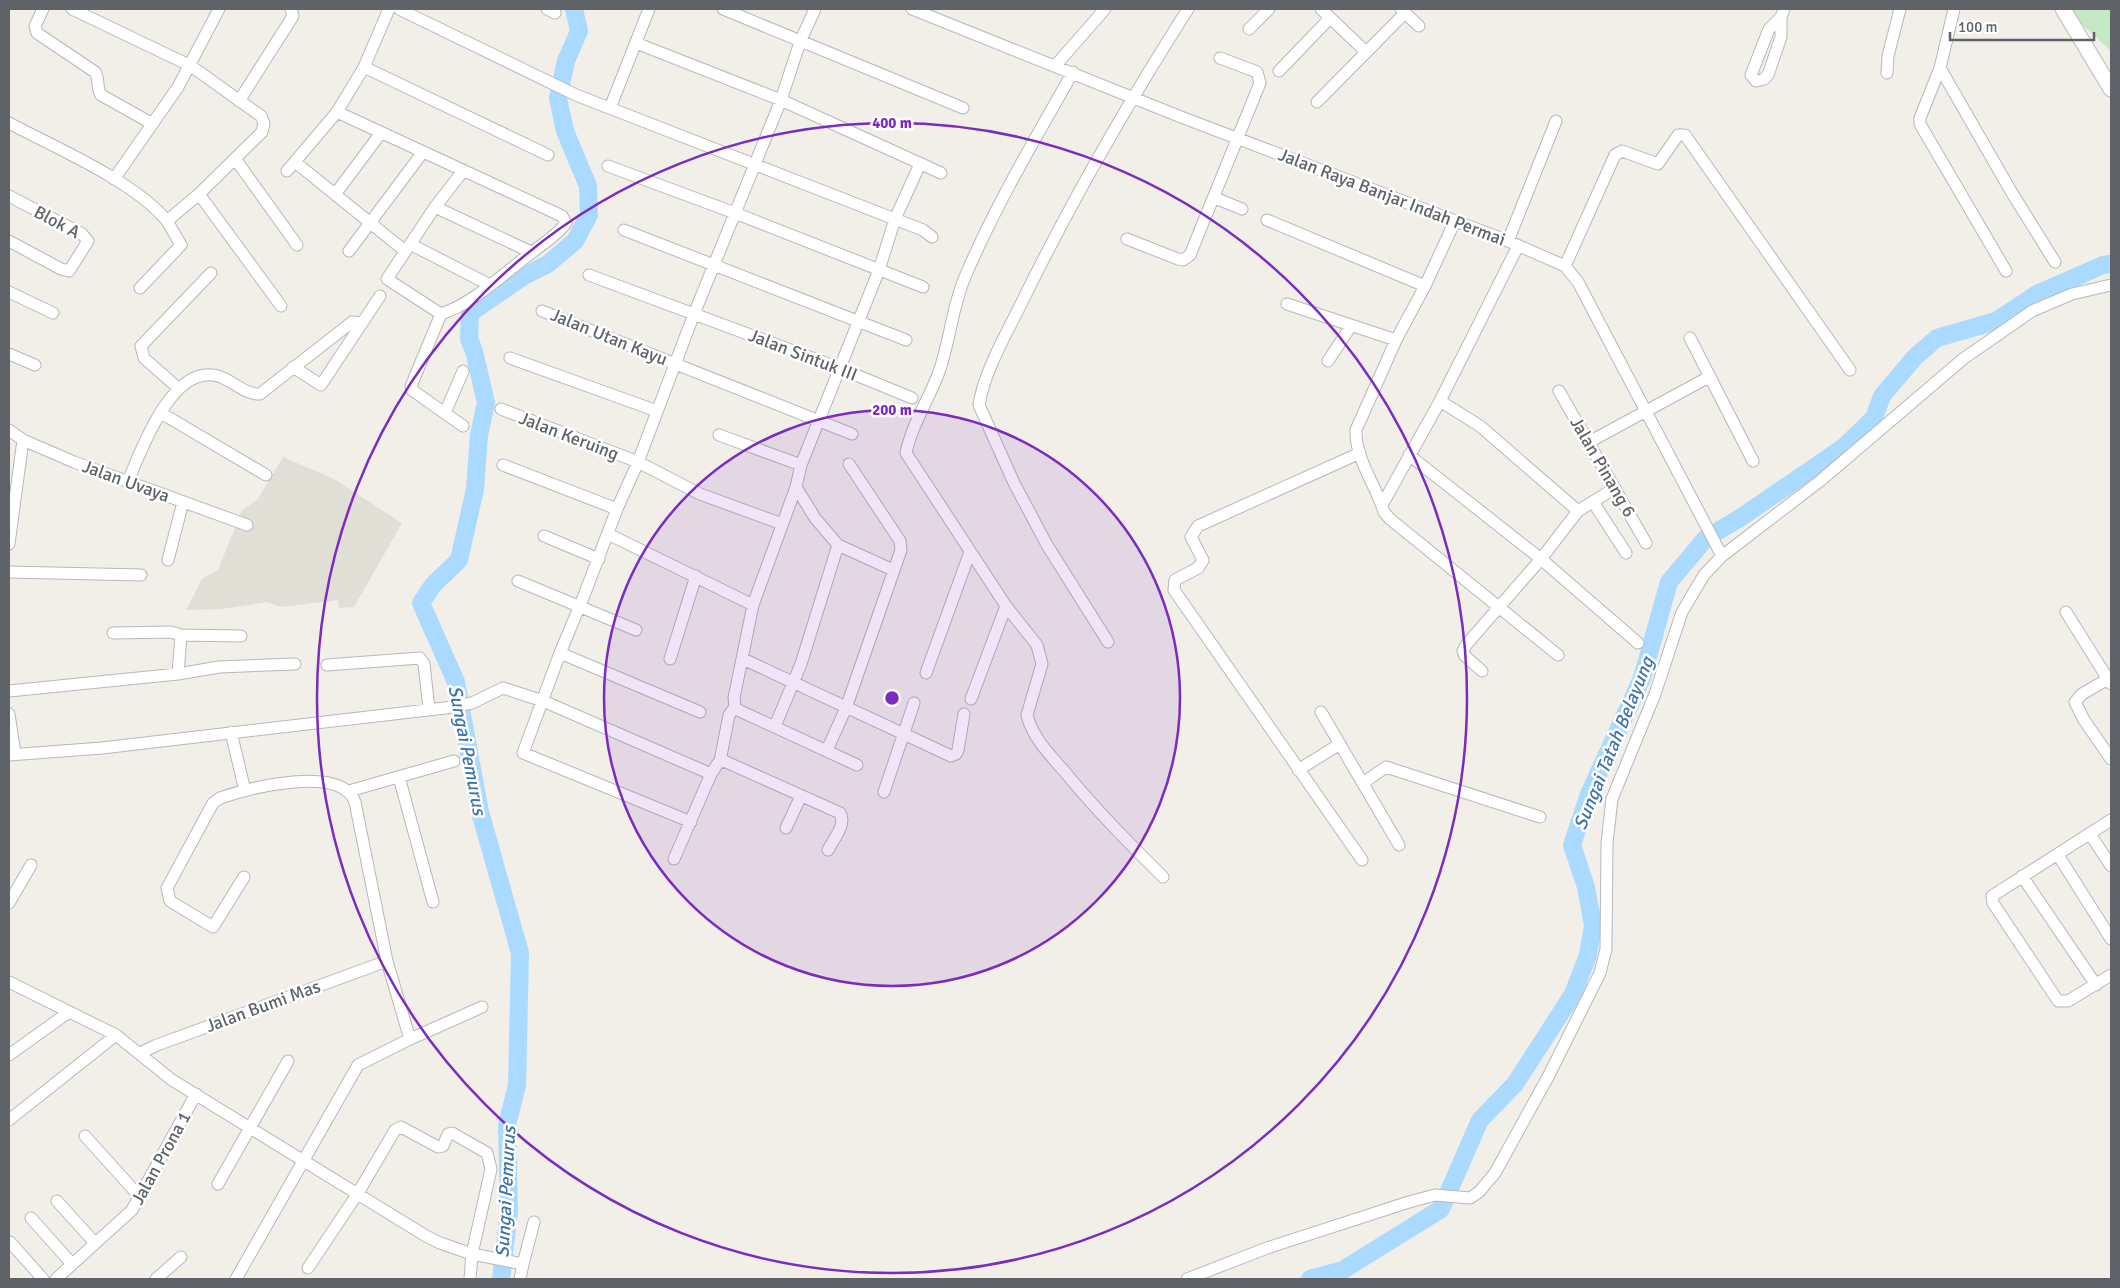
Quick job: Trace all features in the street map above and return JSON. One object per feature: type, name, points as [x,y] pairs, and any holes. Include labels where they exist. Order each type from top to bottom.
[{"type":"street","points":[[43,9],[34,26],[37,33],[95,72],[99,79],[98,89],[101,95],[151,123]]},
{"type":"street","points":[[114,179],[191,66],[219,9]]},
{"type":"street","points":[[239,101],[293,16],[291,9]]},
{"type":"street","points":[[286,171],[337,112],[364,67],[389,9]]},
{"type":"street","points":[[400,9],[576,95],[923,230],[932,237]]},
{"type":"street","points":[[610,108],[649,9]]},
{"type":"street","points":[[723,9],[963,108]]},
{"type":"street","points":[[691,822],[523,753],[560,653],[599,558],[616,509],[638,462],[694,314],[781,100],[800,42],[815,9]]},
{"type":"street","name":"Jalan Raya Banjar Indah Permai","points":[[912,9],[1455,221],[1565,266],[1578,282],[1720,552]]},
{"type":"street","points":[[1056,66],[1104,9]]},
{"type":"street","points":[[1108,642],[1047,545],[1014,482],[979,406],[982,393],[1000,347],[1031,283],[1133,96],[1188,9]]},
{"type":"street","points":[[1249,29],[1269,9]]},
{"type":"street","points":[[1321,9],[1366,52]]},
{"type":"street","points":[[1887,73],[1888,56],[1900,9]]},
{"type":"street","points":[[1954,9],[1940,68],[1920,118],[1920,124],[2006,271]]},
{"type":"street","points":[[2063,9],[2111,89]]},
{"type":"street","points":[[79,10],[191,66],[261,116],[264,124],[262,132],[236,160],[167,221]]},
{"type":"street","points":[[1317,102],[1403,11],[1419,26]]},
{"type":"street","points":[[1783,13],[1781,37],[1768,75],[1764,79],[1756,81],[1751,74],[1769,29],[1783,13]]},
{"type":"street","points":[[1279,71],[1330,18]]},
{"type":"street","points":[[636,44],[781,100],[941,173]]},
{"type":"street","points":[[1127,239],[1178,259],[1186,259],[1190,255],[1215,198],[1260,83],[1257,72],[1220,58]]},
{"type":"street","points":[[364,67],[548,155]]},
{"type":"street","points":[[1940,68],[2012,193],[2055,262]]},
{"type":"street","points":[[1073,72],[1015,177],[965,277],[939,372],[906,453],[1006,606],[1037,645],[1042,664],[1027,715],[1034,732],[1047,751],[1090,802],[1163,877]]},
{"type":"street","points":[[337,112],[562,216],[565,220],[563,227],[490,284],[458,307],[441,314],[411,386],[412,390],[463,426]]},
{"type":"street","points":[[1382,505],[1440,401],[1513,244],[1556,122]]},
{"type":"street","points":[[9,123],[114,179],[153,205],[167,221],[181,246],[140,288]]},
{"type":"street","points":[[336,193],[381,133]]},
{"type":"street","points":[[1565,266],[1615,155],[1622,151],[1658,164],[1678,135],[1685,135],[1850,370]]},
{"type":"street","points":[[349,252],[423,152]]},
{"type":"street","points":[[236,160],[297,245]]},
{"type":"street","points":[[295,162],[372,223],[408,248],[490,284]]},
{"type":"street","points":[[857,765],[740,711],[735,706],[734,698],[753,605],[796,486],[801,465],[879,270],[895,219],[920,164]]},
{"type":"street","points":[[608,166],[735,213],[922,287]]},
{"type":"street","points":[[441,314],[387,279],[435,207],[463,171]]},
{"type":"street","points":[[199,194],[281,306]]},
{"type":"street","name":"Blok A","points":[[9,196],[86,238],[87,244],[71,269],[65,271],[9,241]]},
{"type":"street","points":[[1215,198],[1242,210]]},
{"type":"street","points":[[435,207],[531,252]]},
{"type":"street","points":[[1267,220],[1425,286]]},
{"type":"street","points":[[1455,221],[1357,424],[1355,438],[1382,505],[1390,519],[1558,655]]},
{"type":"street","points":[[624,230],[906,340]]},
{"type":"street","points":[[178,388],[144,358],[141,346],[211,273]]},
{"type":"street","name":"Jalan Sintuk III","points":[[589,275],[839,368],[912,398]]},
{"type":"street","points":[[1187,1279],[1267,1248],[1435,1195],[1470,1198],[1479,1192],[1495,1173],[1549,1075],[1600,973],[1606,949],[1607,843],[1612,799],[1655,694],[1682,612],[1720,552],[1820,481],[1963,359],[2032,311],[2072,294],[2111,285]]},
{"type":"street","points":[[9,292],[53,314]]},
{"type":"street","points":[[293,368],[321,385],[380,296]]},
{"type":"street","points":[[1287,304],[1396,340]]},
{"type":"street","name":"Jalan Utan Kayu","points":[[542,311],[852,434]]},
{"type":"street","points":[[128,481],[161,413],[178,388],[190,379],[207,375],[218,376],[249,392],[260,394],[352,322],[362,323]]},
{"type":"street","points":[[1328,361],[1351,326]]},
{"type":"street","points":[[1690,338],[1753,462]]},
{"type":"street","points":[[9,354],[35,365]]},
{"type":"street","points":[[510,358],[657,411]]},
{"type":"street","points":[[445,413],[464,371]]},
{"type":"street","points":[[1589,442],[1648,412],[1709,377]]},
{"type":"street","name":"Jalan Pinang 6","points":[[1559,391],[1646,543]]},
{"type":"street","points":[[1440,401],[1480,426],[1578,511]]},
{"type":"street","name":"Jalan Keruing","points":[[501,409],[638,462],[700,494],[782,524]]},
{"type":"street","points":[[161,413],[266,475]]},
{"type":"street","name":"Jalan Uvaya","points":[[9,430],[23,440],[74,462],[247,524]]},
{"type":"street","points":[[719,434],[801,465]]},
{"type":"street","points":[[9,544],[11,508],[23,440]]},
{"type":"street","points":[[1360,454],[1198,526],[1191,537],[1203,560],[1201,565],[1175,580],[1174,590],[1362,860]]},
{"type":"street","points":[[1410,455],[1541,559],[1638,643]]},
{"type":"street","points":[[827,750],[846,708],[901,550],[900,541],[848,464]]},
{"type":"street","points":[[503,465],[616,509]]},
{"type":"street","points":[[796,486],[815,518],[838,545],[893,570]]},
{"type":"street","points":[[1482,671],[1465,656],[1463,651],[1541,559],[1578,511],[1615,488]]},
{"type":"street","points":[[168,560],[183,502]]},
{"type":"street","points":[[1593,502],[1626,553]]},
{"type":"street","points":[[608,534],[753,605]]},
{"type":"street","points":[[544,536],[599,558]]},
{"type":"street","points":[[775,726],[793,684],[838,545]]},
{"type":"street","points":[[926,673],[970,552]]},
{"type":"street","points":[[9,572],[141,575]]},
{"type":"street","points":[[670,659],[696,576]]},
{"type":"street","points":[[518,580],[636,630]]},
{"type":"street","points":[[971,699],[1006,606]]},
{"type":"street","points":[[2066,612],[2110,681],[2082,694],[2075,702],[2084,720],[2111,759]]},
{"type":"street","points":[[113,633],[165,632],[181,635],[241,636]]},
{"type":"street","points":[[178,674],[181,635]]},
{"type":"street","points":[[560,653],[700,712]]},
{"type":"street","points":[[327,665],[420,658],[424,664],[429,708]]},
{"type":"street","points":[[743,660],[903,735],[954,755],[958,750],[964,714]]},
{"type":"street","points":[[9,691],[178,674],[219,667],[295,664]]},
{"type":"street","points":[[9,714],[12,754],[102,748],[429,708],[445,708],[472,702],[503,688],[542,701],[711,774]]},
{"type":"street","points":[[884,792],[914,703]]},
{"type":"street","points":[[674,859],[711,774],[720,761],[729,715],[735,706]]},
{"type":"street","points":[[1321,712],[1399,845]]},
{"type":"street","points":[[231,732],[245,791]]},
{"type":"street","points":[[1298,770],[1340,744]]},
{"type":"street","points":[[244,877],[212,927],[170,901],[167,895],[167,888],[213,803],[220,798],[245,791],[311,780],[330,782],[349,790],[454,761]]},
{"type":"street","points":[[720,761],[727,761],[801,796],[836,810],[842,816],[842,824],[828,850]]},
{"type":"street","points":[[1362,783],[1386,767],[1540,817]]},
{"type":"street","points":[[399,776],[433,902]]},
{"type":"street","points":[[349,790],[355,802],[387,961],[409,1036],[408,1040]]},
{"type":"street","points":[[786,828],[801,796]]},
{"type":"street","points":[[2111,820],[1992,896],[1993,903],[2058,1001],[2068,1002],[2111,975]]},
{"type":"street","points":[[2090,834],[2111,866]]},
{"type":"street","points":[[2058,854],[2111,939]]},
{"type":"street","points":[[9,904],[31,865]]},
{"type":"street","points":[[2022,876],[2096,985]]},
{"type":"street","name":"Jalan Bumi Mas","points":[[140,1053],[387,961]]},
{"type":"street","points":[[9,982],[116,1035],[164,1074],[440,1243],[472,1254],[519,1263]]},
{"type":"street","points":[[236,1279],[358,1065],[482,1007]]},
{"type":"street","points":[[9,1055],[69,1012]]},
{"type":"street","points":[[9,1120],[116,1035]]},
{"type":"street","points":[[218,1184],[288,1061]]},
{"type":"street","name":"Jalan Prona 1","points":[[56,1279],[121,1221],[140,1197],[196,1094]]},
{"type":"street","points":[[308,1268],[358,1193],[398,1128],[403,1128],[438,1147],[443,1146],[450,1133],[466,1140],[486,1153],[491,1164],[472,1254],[470,1279]]},
{"type":"street","points":[[85,1136],[140,1197]]},
{"type":"street","points":[[57,1202],[95,1243]]},
{"type":"street","points":[[32,1218],[72,1264]]},
{"type":"street","points":[[520,1279],[519,1263],[534,1222]]},
{"type":"street","points":[[10,1242],[43,1279]]},
{"type":"street","points":[[156,1279],[181,1257]]},
{"type":"shaded area","points":[[283,457],[334,479],[402,523],[354,607],[339,608],[338,600],[281,607],[267,602],[222,609],[186,610],[202,579],[218,570],[242,510],[258,499]]},
{"type":"green space","points":[[2068,9],[2111,9],[2111,51],[2075,18]]},
{"type":"waterway","name":"Sungai Pemurus","points":[[501,1279],[509,1211],[507,1125],[517,1085],[520,953],[480,812],[456,682],[421,603],[433,585],[459,560],[475,489],[479,435],[486,403],[474,351],[469,339],[470,313],[524,276],[548,264],[575,241],[589,215],[588,186],[565,131],[558,98],[566,61],[579,31],[574,9]]},
{"type":"waterway","name":"Sungai Tatah Belayung","points":[[1310,1279],[1343,1270],[1441,1209],[1480,1120],[1515,1084],[1573,994],[1588,955],[1593,925],[1586,887],[1572,845],[1589,794],[1642,678],[1669,582],[1706,538],[1740,518],[1844,447],[1874,418],[1882,396],[1915,357],[1937,338],[1996,321],[2037,294],[2103,265],[2111,264]]}]
